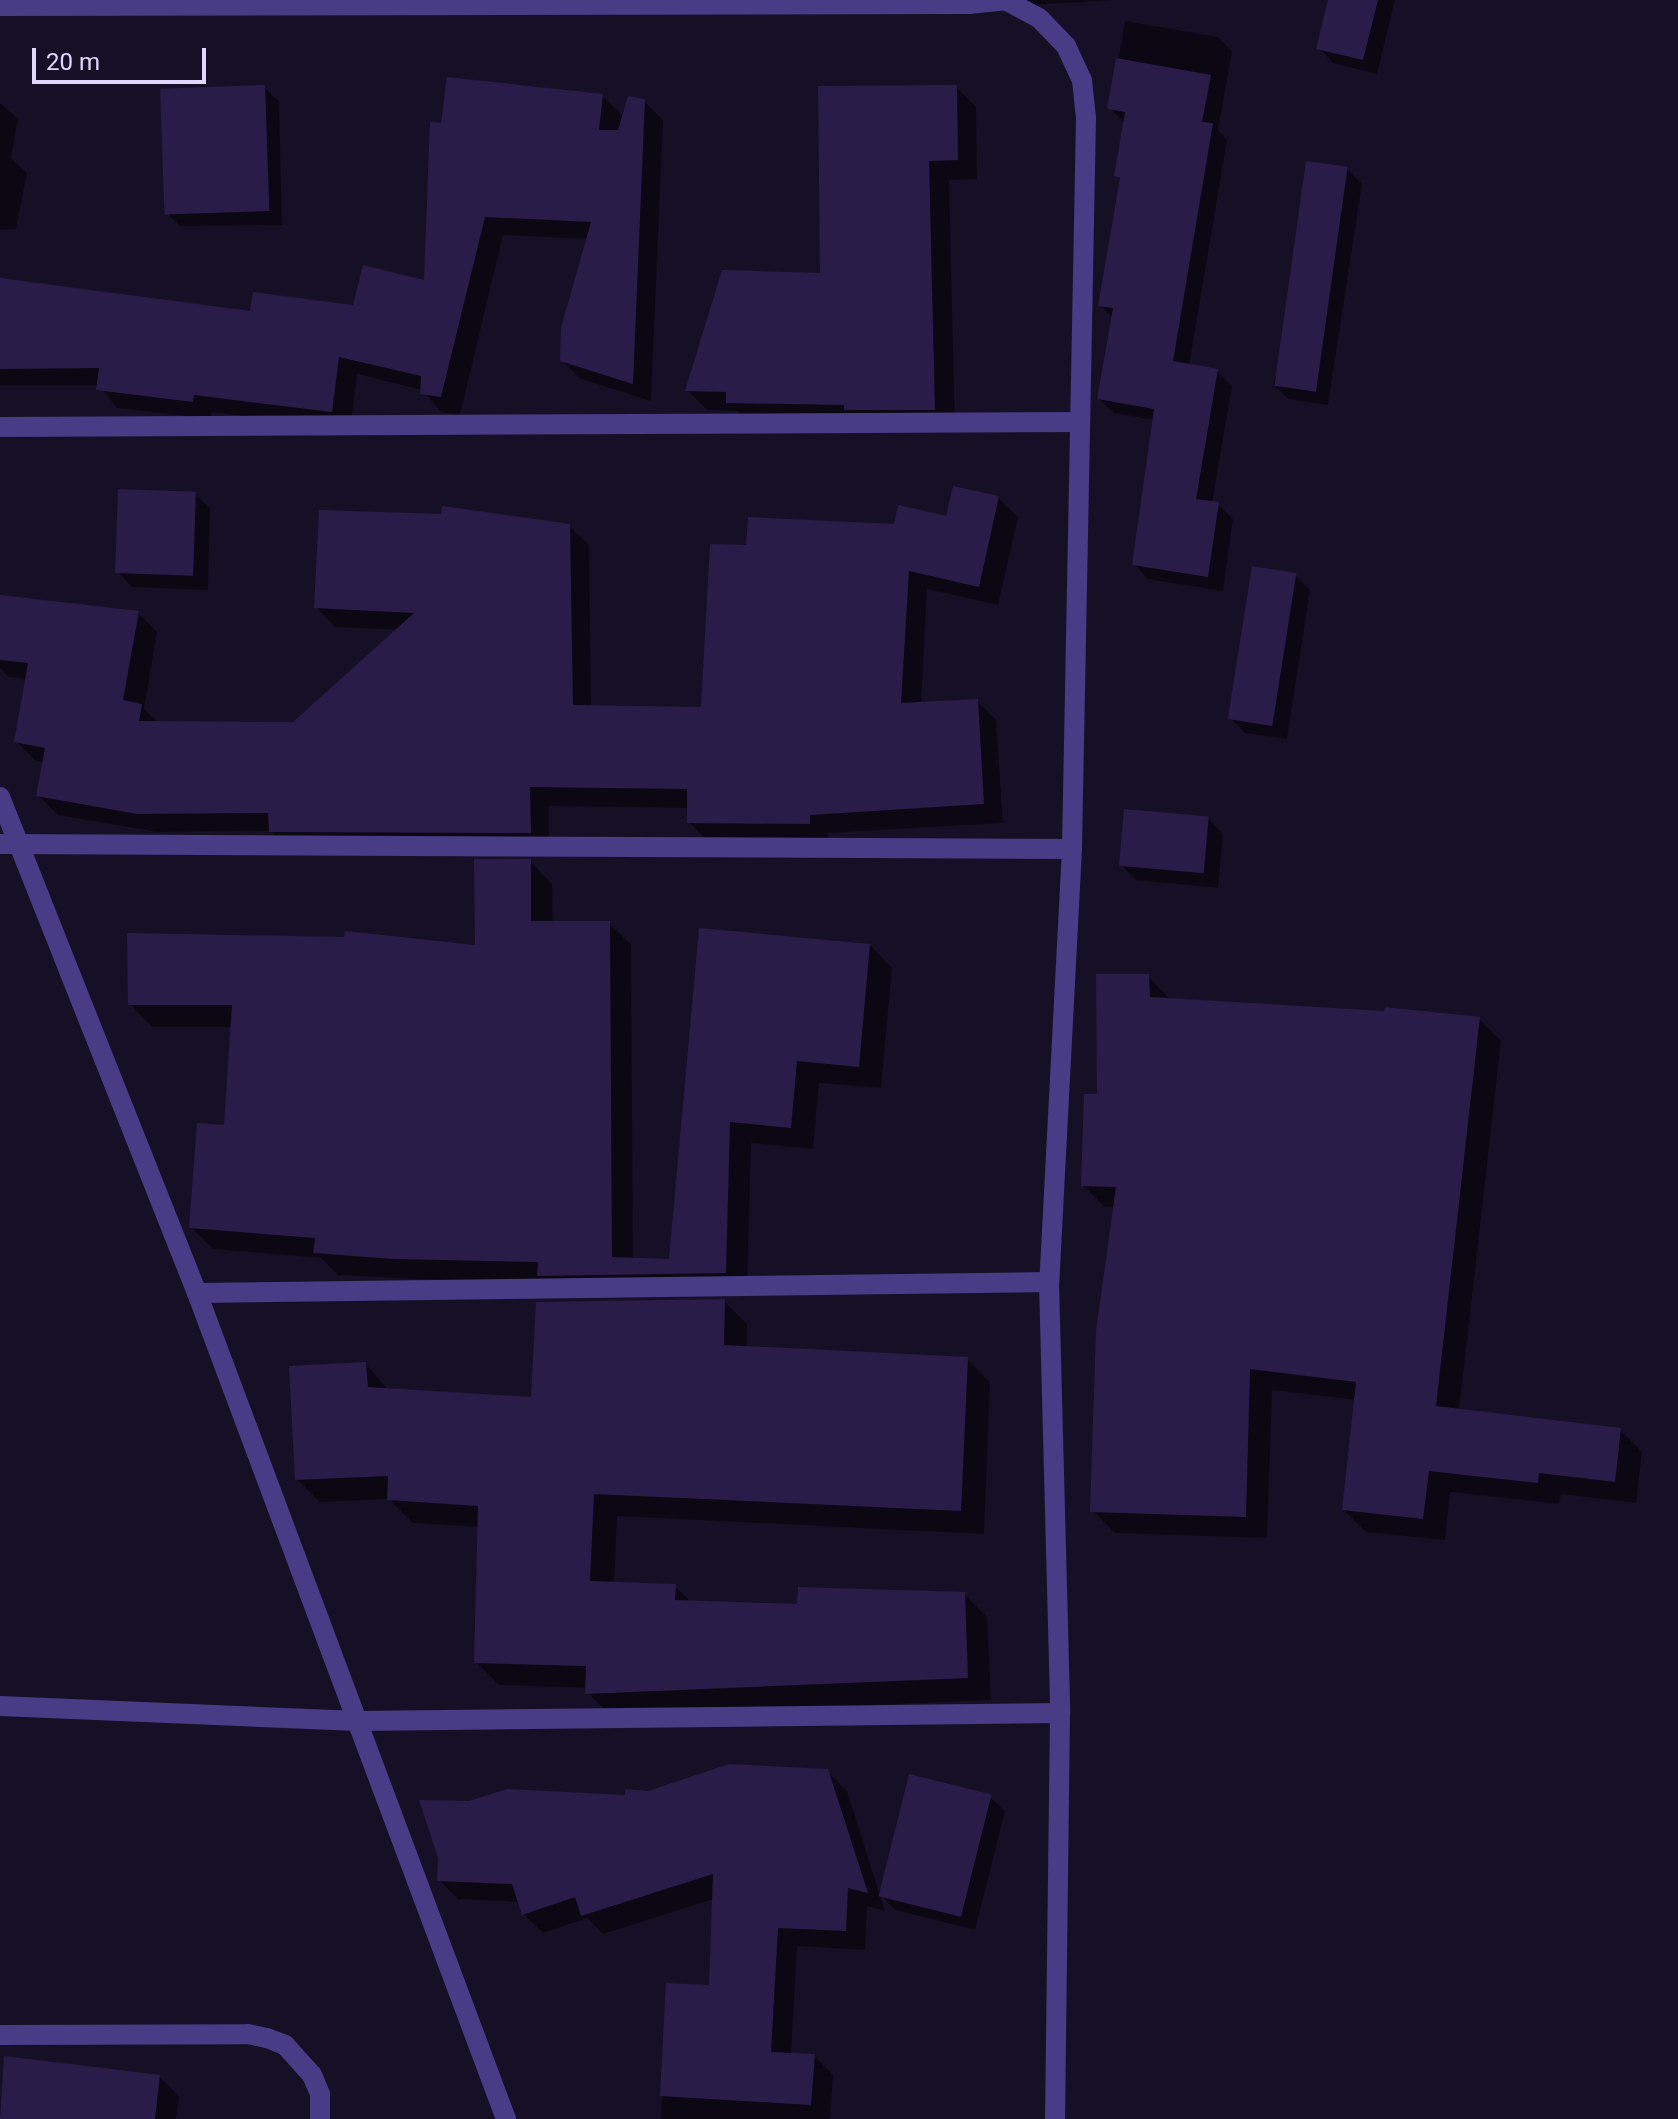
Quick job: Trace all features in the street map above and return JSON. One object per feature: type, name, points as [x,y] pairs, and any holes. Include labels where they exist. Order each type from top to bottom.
[{"type":"street","points":[[0,6],[938,4],[1005,0],[1039,18],[1066,46],[1082,80],[1086,118],[1072,849],[1049,1282],[1060,1713],[1055,2119]]},
{"type":"street","points":[[0,427],[1080,422]]},
{"type":"street","points":[[0,797],[9,844],[197,1293],[506,2119]]},
{"type":"street","points":[[9,844],[1072,849]]},
{"type":"street","points":[[197,1293],[1049,1282]]},
{"type":"street","points":[[0,1706],[358,1721],[1060,1713]]},
{"type":"street","points":[[0,2035],[248,2034],[267,2038],[285,2045],[312,2075],[320,2094],[320,2119]]},
{"type":"building","points":[[1328,0],[1378,0],[1363,60],[1316,49]]},
{"type":"building","points":[[1116,58],[1211,75],[1202,122],[1213,123],[1173,361],[1218,369],[1196,499],[1219,502],[1208,577],[1132,565],[1154,409],[1097,399],[1113,308],[1098,306],[1120,178],[1114,176],[1125,112],[1107,109]]},
{"type":"building","points":[[447,77],[603,94],[599,130],[618,130],[628,96],[645,99],[633,384],[560,361],[561,328],[591,222],[485,217],[441,397],[420,394],[421,376],[339,357],[332,412],[194,395],[193,402],[96,390],[99,368],[0,369],[0,278],[250,311],[253,292],[353,305],[363,265],[424,280],[430,122],[441,123]]},
{"type":"building","points":[[265,85],[269,211],[164,215],[160,89]]},
{"type":"building","points":[[957,85],[958,160],[929,161],[935,410],[844,410],[844,405],[726,403],[726,392],[685,391],[722,270],[820,273],[818,86]]},
{"type":"building","points":[[1306,161],[1348,167],[1316,392],[1274,386]]},
{"type":"building","points":[[953,486],[999,496],[979,587],[909,571],[901,703],[978,699],[984,804],[810,815],[810,824],[687,823],[687,789],[530,787],[531,833],[269,832],[268,813],[137,814],[36,796],[45,748],[14,742],[28,663],[0,660],[0,595],[139,611],[123,700],[142,704],[139,721],[293,722],[414,613],[314,608],[319,510],[441,514],[442,506],[570,524],[573,705],[701,707],[710,544],[746,545],[748,517],[894,524],[898,505],[946,516]]},
{"type":"building","points":[[118,489],[196,492],[193,576],[115,573]]},
{"type":"building","points":[[1252,566],[1296,573],[1272,726],[1228,719]]},
{"type":"building","points":[[1124,809],[1209,816],[1204,873],[1119,866]]},
{"type":"building","points":[[474,859],[531,859],[531,921],[610,921],[612,1257],[669,1259],[699,928],[870,944],[859,1067],[797,1061],[791,1128],[730,1122],[726,1273],[537,1276],[538,1262],[394,1259],[313,1253],[315,1238],[189,1228],[197,1123],[224,1125],[232,1005],[128,1005],[127,933],[344,937],[345,931],[475,945]]},
{"type":"building","points":[[1096,974],[1149,974],[1150,997],[1384,1011],[1385,1007],[1480,1017],[1436,1406],[1621,1428],[1615,1482],[1539,1473],[1538,1483],[1429,1471],[1423,1519],[1342,1510],[1356,1382],[1250,1369],[1246,1517],[1090,1512],[1096,1331],[1116,1187],[1081,1186],[1084,1094],[1097,1094]]},
{"type":"building","points":[[725,1299],[724,1345],[968,1357],[961,1511],[594,1494],[590,1581],[676,1584],[675,1600],[797,1604],[798,1587],[965,1592],[968,1678],[585,1694],[586,1666],[474,1663],[478,1506],[387,1500],[388,1476],[295,1480],[289,1366],[366,1362],[368,1387],[531,1397],[536,1302]]},
{"type":"building","points":[[729,1764],[828,1769],[868,1893],[848,1888],[846,1931],[778,1928],[771,2052],[815,2054],[811,2105],[660,2096],[666,1983],[709,1985],[713,1874],[581,1916],[575,1897],[522,1915],[512,1884],[437,1881],[438,1858],[419,1800],[469,1801],[507,1789],[625,1795],[625,1789],[648,1791]]},
{"type":"building","points":[[909,1774],[991,1795],[961,1917],[879,1896]]},
{"type":"building","points":[[4,2056],[160,2075],[155,2119],[0,2119]]}]
